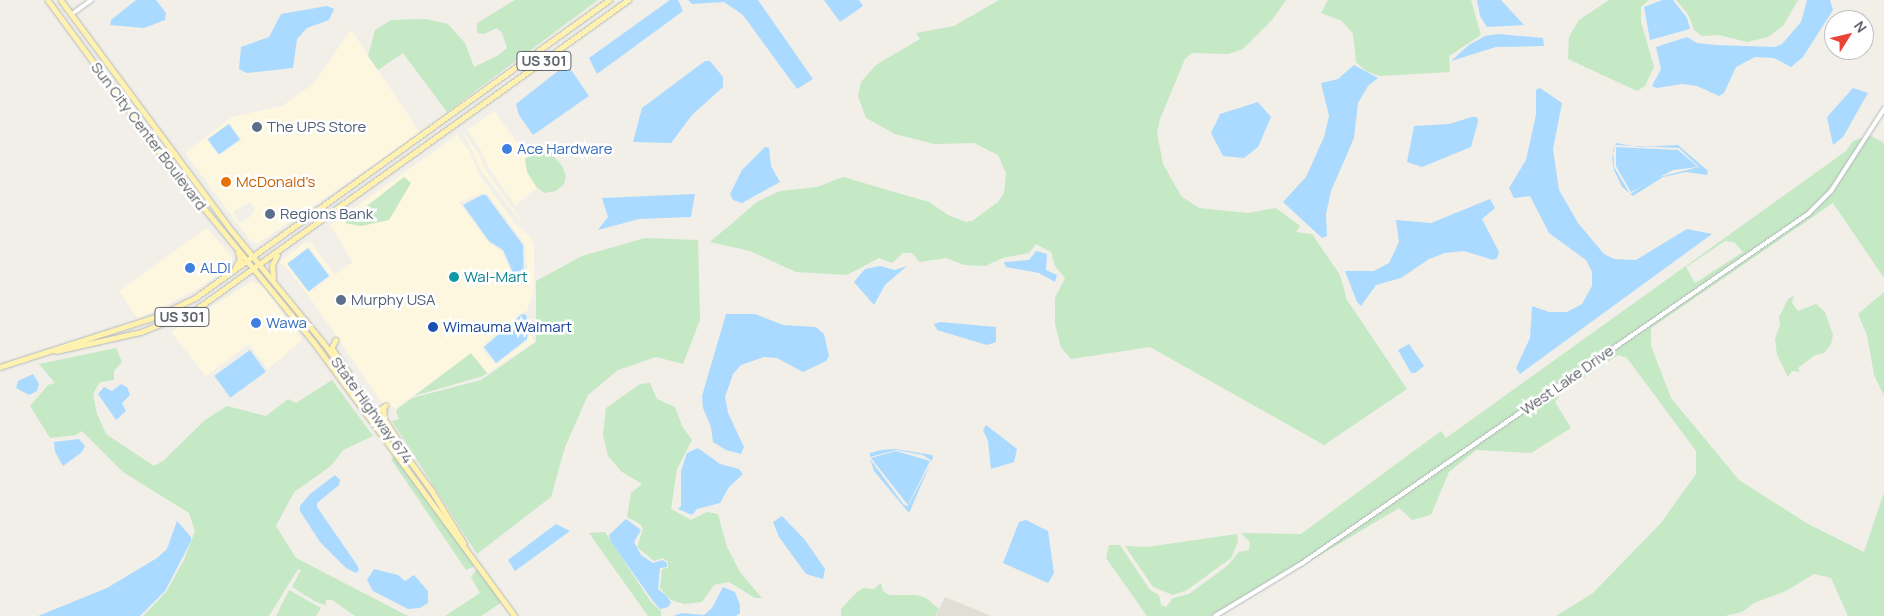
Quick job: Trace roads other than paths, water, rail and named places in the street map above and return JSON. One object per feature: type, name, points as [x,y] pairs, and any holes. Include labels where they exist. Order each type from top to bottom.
[{"type":"main road","name":"Sun City Center Boulevard","points":[[48,0],[130,112],[254,269]]},
{"type":"main road","name":"Sun City Center Boulevard","points":[[61,0],[175,154],[254,256]]},
{"type":"main road","name":"US 301","points":[[0,367],[169,312],[248,261],[609,0]]},
{"type":"main road","name":"US 301","points":[[37,355],[131,335],[168,323],[202,306],[628,0]]},
{"type":"main road","points":[[130,112],[167,156],[175,154]]},
{"type":"main road","points":[[231,272],[240,259],[236,247]]},
{"type":"main road","points":[[275,281],[272,265],[280,251]]},
{"type":"main road","name":"State Highway 674","points":[[254,256],[322,341],[409,460],[481,570]]},
{"type":"main road","name":"State Highway 674","points":[[254,269],[330,364],[515,616]]},
{"type":"main road","points":[[322,341],[336,340],[332,348],[355,386]]},
{"type":"main road","points":[[330,364],[366,407],[373,411],[385,406]]},
{"type":"main road","points":[[369,406],[385,406]]},
{"type":"main road","points":[[385,406],[384,418],[403,445],[409,460]]},
{"type":"street","points":[[72,14],[92,0]]},
{"type":"street","name":"West Lake Drive","points":[[1215,616],[1301,564],[1808,214],[1831,191],[1884,109]]},
{"type":"water","points":[[136,0],[156,0],[166,13],[165,20],[144,28],[110,25],[111,20]]},
{"type":"water","points":[[670,0],[678,0],[683,11],[597,74],[589,58]]},
{"type":"water","points":[[688,0],[758,0],[813,79],[797,89],[743,15],[724,2],[692,4]]},
{"type":"water","points":[[824,0],[859,0],[863,6],[840,22]]},
{"type":"water","points":[[1477,0],[1501,0],[1524,25],[1487,27],[1480,16]]},
{"type":"water","points":[[1662,0],[1673,0],[1687,18],[1690,29],[1650,40],[1644,7]]},
{"type":"water","points":[[1807,0],[1830,0],[1833,10],[1824,10],[1824,24],[1803,57],[1791,67],[1774,58],[1755,57],[1736,67],[1724,93],[1719,96],[1697,86],[1682,84],[1657,88],[1652,86],[1661,69],[1656,47],[1687,37],[1697,43],[1775,47],[1782,44],[1801,22]]},
{"type":"water","points":[[327,6],[334,9],[329,20],[307,28],[297,39],[293,68],[247,73],[239,69],[241,47],[269,37],[281,14]]},
{"type":"water","points":[[1498,34],[1543,38],[1544,46],[1496,47],[1451,61],[1469,45],[1485,36]]},
{"type":"water","points":[[705,61],[710,61],[723,77],[723,87],[692,115],[671,143],[633,142],[642,108]]},
{"type":"water","points":[[567,64],[589,96],[533,135],[519,115],[516,104]]},
{"type":"water","points":[[1354,65],[1378,78],[1368,86],[1358,103],[1354,138],[1331,191],[1326,214],[1327,236],[1322,238],[1283,202],[1306,177],[1324,137],[1329,116],[1321,83],[1338,79]]},
{"type":"water","points":[[1540,88],[1562,103],[1553,149],[1559,190],[1578,223],[1604,254],[1614,259],[1636,260],[1687,229],[1712,234],[1520,374],[1516,368],[1530,338],[1532,306],[1549,312],[1567,312],[1582,304],[1592,286],[1592,272],[1586,260],[1549,233],[1530,196],[1514,198],[1509,188],[1526,160],[1536,115],[1536,90]]},
{"type":"water","points":[[1853,88],[1868,93],[1843,137],[1833,145],[1827,117]]},
{"type":"water","points":[[1258,102],[1271,117],[1258,147],[1244,158],[1223,156],[1211,133],[1220,114]]},
{"type":"water","points":[[1477,117],[1478,122],[1471,147],[1422,167],[1407,162],[1414,126],[1449,124]]},
{"type":"water","points":[[229,124],[240,140],[219,154],[208,139]]},
{"type":"water","points":[[1616,143],[1633,146],[1616,145],[1615,147]]},
{"type":"water","points":[[1678,145],[1708,171],[1707,175],[1686,172],[1663,177],[1633,196],[1630,194],[1655,178],[1699,167],[1679,148],[1649,147]]},
{"type":"water","points":[[765,147],[769,148],[771,166],[780,182],[742,203],[733,200],[730,194],[742,170]]},
{"type":"water","points":[[1616,147],[1678,150],[1698,167],[1673,170],[1631,192],[1616,166]]},
{"type":"water","points":[[1613,153],[1614,167],[1629,193],[1622,187],[1614,170]]},
{"type":"water","points":[[695,194],[691,217],[639,219],[598,230],[608,217],[602,198]]},
{"type":"water","points":[[482,195],[486,195],[523,245],[524,283],[515,277],[503,250],[489,241],[463,205]]},
{"type":"water","points":[[1490,199],[1495,208],[1482,219],[1499,252],[1497,258],[1493,260],[1464,251],[1445,253],[1429,259],[1401,278],[1376,285],[1361,306],[1357,302],[1345,271],[1374,271],[1389,263],[1399,242],[1396,220],[1431,223]]},
{"type":"water","points":[[308,248],[329,276],[308,292],[287,264]]},
{"type":"water","points":[[1036,251],[1047,254],[1046,270],[1057,275],[1055,282],[1039,273],[1006,267],[1004,262],[1029,260]]},
{"type":"water","points":[[880,266],[895,270],[907,266],[885,285],[874,305],[854,282],[865,269]]},
{"type":"water","points":[[522,314],[526,315],[528,324],[527,339],[496,363],[484,347]]},
{"type":"water","points":[[726,314],[755,314],[783,325],[816,327],[824,334],[829,356],[826,361],[803,372],[777,358],[764,357],[741,365],[733,374],[725,397],[728,413],[744,447],[741,454],[726,450],[713,442],[711,427],[703,408],[702,396]]},
{"type":"water","points":[[940,322],[996,327],[996,342],[987,345],[937,330],[934,324]]},
{"type":"water","points":[[1409,344],[1424,366],[1415,373],[1411,373],[1398,350]]},
{"type":"water","points":[[250,350],[266,372],[230,398],[214,376]]},
{"type":"water","points":[[33,374],[39,384],[37,391],[29,395],[16,388],[18,381]]},
{"type":"water","points":[[121,384],[127,387],[130,395],[122,403],[126,411],[116,420],[98,394],[104,387],[112,391]]},
{"type":"water","points":[[986,425],[1017,449],[1014,462],[991,469],[988,441],[983,430]]},
{"type":"water","points":[[79,439],[85,446],[82,452],[63,466],[55,452],[54,442]]},
{"type":"water","points":[[698,448],[720,464],[739,469],[743,474],[729,487],[720,503],[697,509],[692,515],[678,509],[681,506],[681,471],[687,453]]},
{"type":"water","points":[[895,449],[932,455],[933,458],[932,461],[923,455],[896,450],[870,457],[870,453]]},
{"type":"water","points":[[896,451],[930,461],[908,505],[871,458]]},
{"type":"water","points":[[870,459],[904,505],[908,506],[930,464],[909,513],[874,471]]},
{"type":"water","points":[[335,475],[340,480],[339,485],[317,503],[317,507],[357,565],[359,570],[356,573],[346,568],[320,542],[300,511],[300,506],[310,494]]},
{"type":"water","points":[[782,516],[805,540],[825,569],[823,579],[806,574],[779,537],[773,522]]},
{"type":"water","points":[[626,519],[641,530],[634,542],[641,555],[653,563],[663,560],[667,563],[667,567],[660,568],[658,589],[667,596],[671,603],[668,607],[660,609],[611,542],[609,535]]},
{"type":"water","points":[[1026,520],[1048,531],[1054,573],[1048,583],[1003,563],[1019,522]]},
{"type":"water","points":[[177,521],[191,537],[191,541],[165,591],[140,616],[38,616],[107,588],[157,558],[167,549]]},
{"type":"water","points":[[556,524],[570,531],[515,571],[508,560]]},
{"type":"water","points":[[374,569],[398,575],[405,581],[414,575],[428,591],[428,603],[420,608],[408,609],[373,591],[367,580]]},
{"type":"water","points":[[723,587],[735,592],[740,605],[740,613],[736,616],[673,616],[682,613],[704,615],[712,608]]},
{"type":"place","name":"The UPS Store","points":[[257,127]]},
{"type":"place","name":"Ace Hardware","points":[[507,149]]},
{"type":"place","name":"McDonald's","points":[[226,182]]},
{"type":"place","name":"Regions Bank","points":[[270,214]]},
{"type":"place","name":"ALDI","points":[[190,268]]},
{"type":"place","name":"Wal-Mart","points":[[454,277]]},
{"type":"place","name":"Murphy USA","points":[[341,300]]},
{"type":"place","name":"Wawa","points":[[256,323]]},
{"type":"place","name":"Wimauma Walmart","points":[[433,327]]}]
